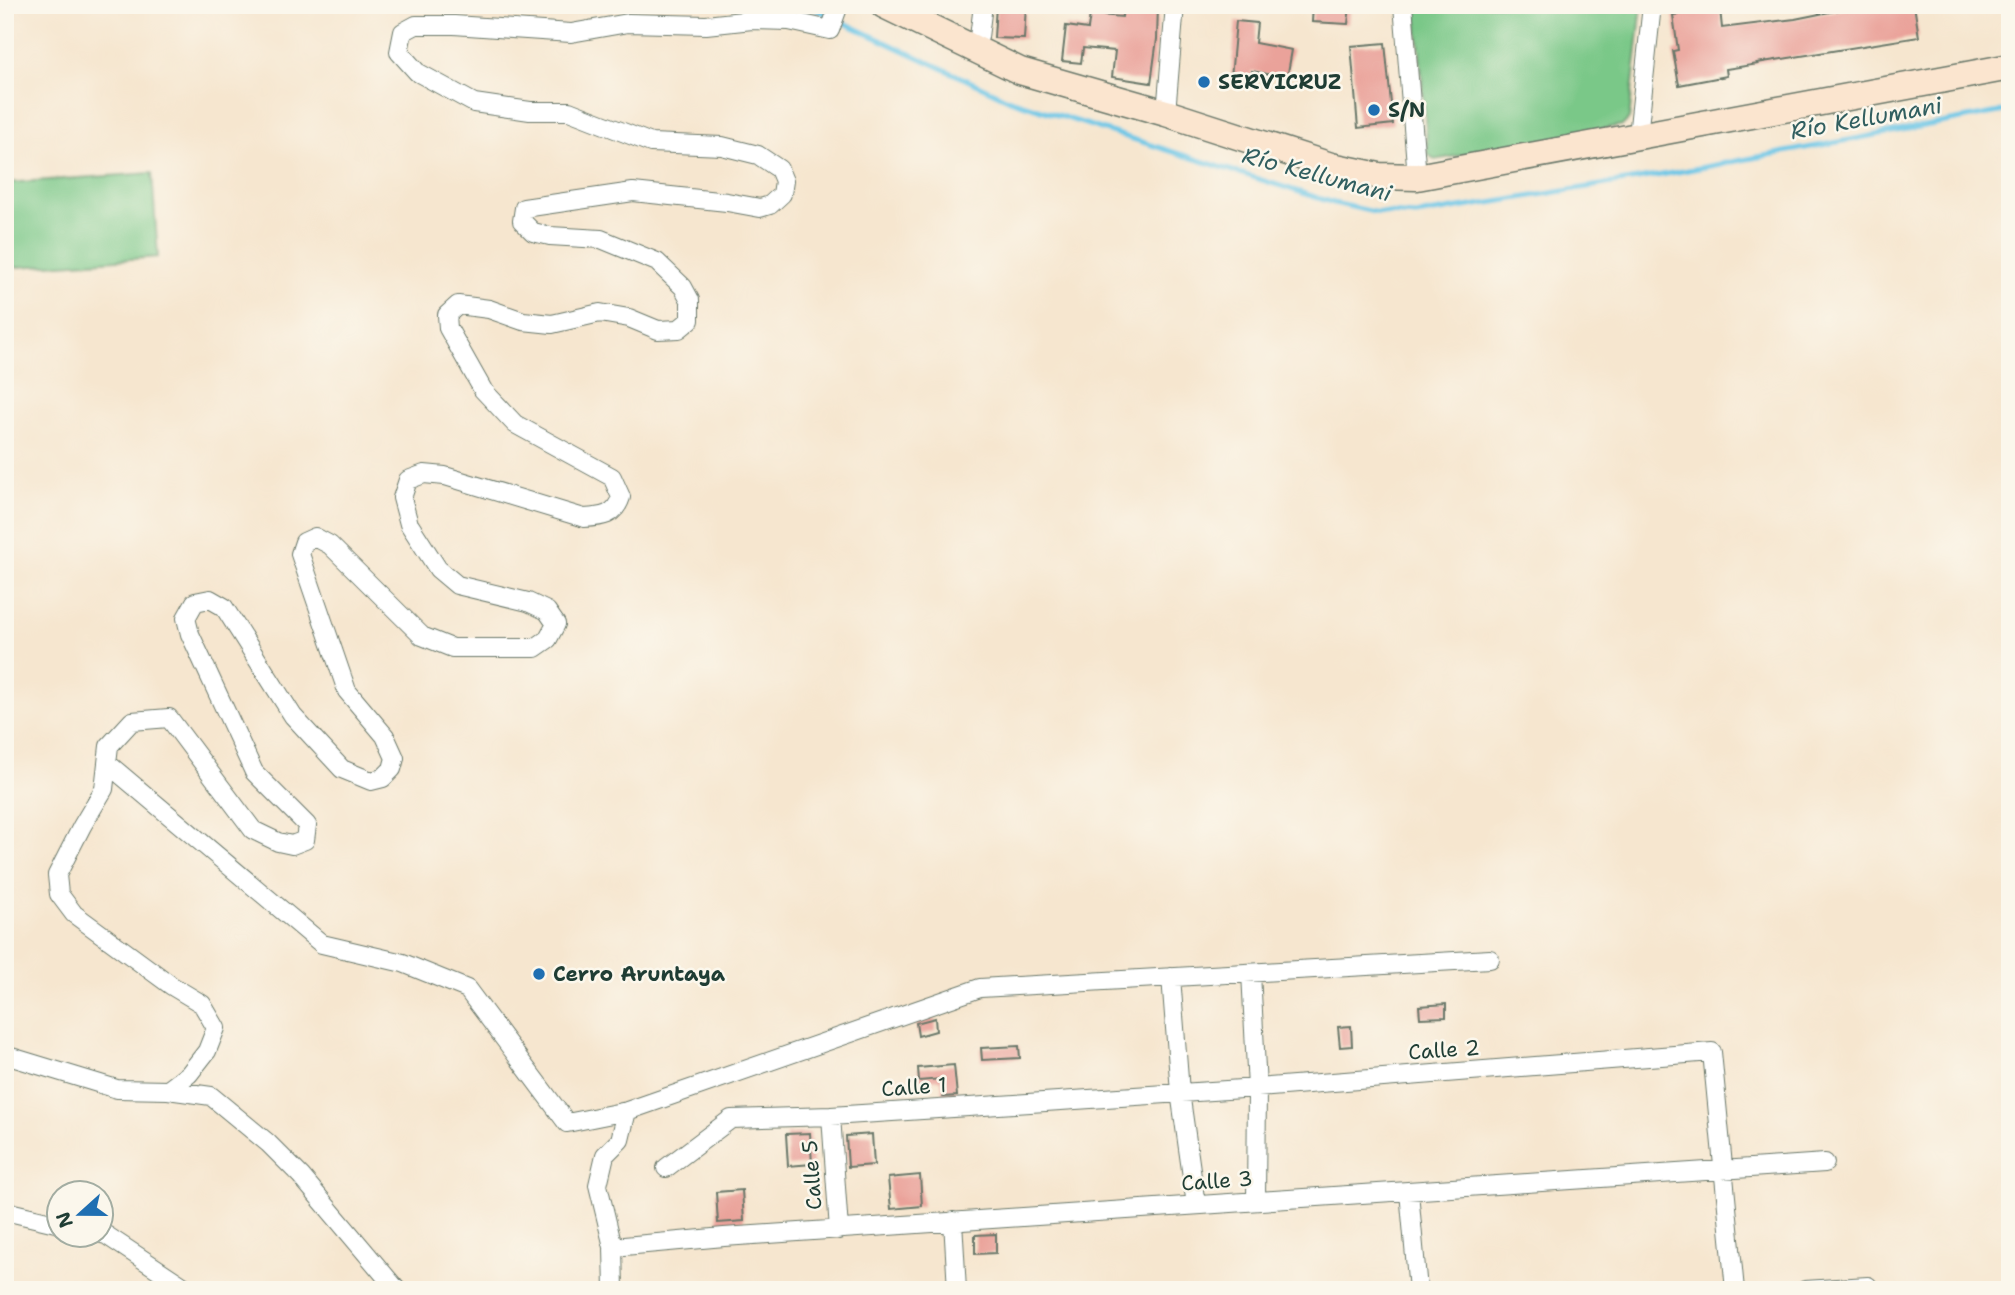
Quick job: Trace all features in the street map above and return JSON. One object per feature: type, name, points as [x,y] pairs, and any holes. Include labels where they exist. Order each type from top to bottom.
[{"type":"street","points":[[168,1090],[189,1074],[207,1051],[216,1028],[202,1004],[172,986],[74,914],[60,894],[57,875],[104,789],[109,746],[132,721],[169,718],[253,830],[278,842],[292,845],[305,840],[307,825],[254,772],[190,634],[186,618],[195,602],[210,599],[224,607],[293,716],[342,769],[371,781],[383,778],[392,769],[395,758],[385,736],[347,691],[300,554],[304,542],[315,537],[330,545],[422,636],[452,648],[535,648],[548,639],[556,624],[547,611],[528,603],[457,585],[438,569],[409,524],[402,498],[408,480],[424,474],[445,476],[584,518],[601,517],[618,507],[621,497],[612,477],[515,424],[483,390],[448,328],[447,315],[458,305],[489,309],[523,321],[552,324],[600,313],[629,318],[658,330],[679,329],[690,320],[690,300],[683,287],[657,262],[601,239],[550,236],[533,232],[522,221],[524,208],[633,192],[760,208],[770,205],[782,194],[784,181],[779,169],[758,155],[722,146],[651,143],[569,111],[530,111],[474,103],[416,72],[399,52],[404,32],[416,25],[454,25],[570,33],[628,23],[706,25],[752,20],[789,21],[830,30],[839,5]]},
{"type":"street","points":[[884,5],[1020,71],[1166,113],[1331,166],[1379,176],[1417,177],[2010,67]]},
{"type":"street","points":[[971,49],[979,37],[983,5]]},
{"type":"street","points":[[1166,113],[1175,5]]},
{"type":"street","points":[[1403,5],[1417,177]]},
{"type":"street","points":[[1639,136],[1653,5]]},
{"type":"street","points":[[107,763],[322,944],[403,963],[467,989],[567,1123],[627,1111],[980,988],[1490,959]]},
{"type":"street","points":[[1251,973],[1257,1088],[1256,1201]]},
{"type":"street","points":[[1171,977],[1180,1092],[1196,1205]]},
{"type":"street","name":"Calle 2","points":[[1180,1092],[1712,1052],[1724,1169]]},
{"type":"street","points":[[5,1055],[117,1089],[168,1090],[211,1096],[268,1143],[301,1176],[397,1290]]},
{"type":"street","name":"Calle 1","points":[[666,1168],[732,1119],[831,1116],[1180,1092]]},
{"type":"street","points":[[614,1290],[612,1247],[598,1185],[605,1155],[620,1140],[627,1111]]},
{"type":"street","name":"Calle 5","points":[[831,1116],[839,1230]]},
{"type":"street","name":"Calle 3","points":[[612,1247],[953,1221],[1825,1163]]},
{"type":"street","points":[[1724,1169],[1735,1290]]},
{"type":"street","points":[[1409,1192],[1418,1290]]},
{"type":"street","points":[[5,1211],[46,1221]]},
{"type":"street","points":[[953,1221],[957,1290]]},
{"type":"street","points":[[116,1242],[189,1290]]},
{"type":"street","points":[[1805,1290],[1868,1286]]},
{"type":"green space","points":[[1416,5],[1642,5],[1629,119],[1623,125],[1435,160],[1428,154]]},
{"type":"green space","points":[[152,173],[158,257],[5,268],[5,183]]},
{"type":"building","points":[[996,5],[1026,5],[1024,39],[994,38]]},
{"type":"building","points":[[1123,5],[1158,5],[1151,83],[1112,77],[1115,51],[1083,48],[1081,63],[1062,61],[1066,26],[1088,29],[1090,14],[1122,17]]},
{"type":"building","points":[[1313,5],[1350,5],[1348,24],[1312,22]]},
{"type":"building","points":[[1864,5],[1914,5],[1919,37],[1726,69],[1727,76],[1679,85],[1673,51],[1678,50],[1673,15],[1720,9],[1722,28],[1795,19]]},
{"type":"building","points":[[1236,21],[1257,23],[1255,43],[1292,50],[1287,78],[1252,71],[1251,80],[1231,78]]},
{"type":"building","points":[[1385,43],[1393,124],[1358,128],[1351,46]]},
{"type":"building","points":[[1446,1004],[1446,1017],[1420,1018],[1419,1006]]},
{"type":"building","points":[[935,1018],[936,1031],[918,1036],[916,1023]]},
{"type":"building","points":[[1351,1026],[1352,1046],[1340,1047],[1338,1027]]},
{"type":"building","points":[[1019,1046],[1020,1058],[982,1060],[981,1048]]},
{"type":"building","points":[[954,1065],[957,1096],[943,1097],[941,1079],[919,1081],[918,1068]]},
{"type":"building","points":[[810,1133],[812,1164],[788,1166],[786,1134]]},
{"type":"building","points":[[872,1134],[874,1165],[848,1167],[846,1136]]},
{"type":"building","points":[[920,1175],[922,1206],[891,1209],[888,1178]]},
{"type":"building","points":[[742,1190],[744,1221],[718,1223],[716,1192]]},
{"type":"building","points":[[996,1234],[996,1253],[975,1254],[975,1235]]},
{"type":"waterway","name":"Río Kellumani","points":[[449,5],[533,5]]},
{"type":"waterway","name":"Río Kellumani","points":[[806,5],[1010,100],[1334,203],[1374,212],[1416,215],[1656,176],[2010,110]]},
{"type":"place","name":"SERVICRUZ","points":[[1204,82]]},
{"type":"place","name":"S/N","points":[[1374,110]]},
{"type":"place","name":"Cerro Aruntaya","points":[[539,974]]}]
